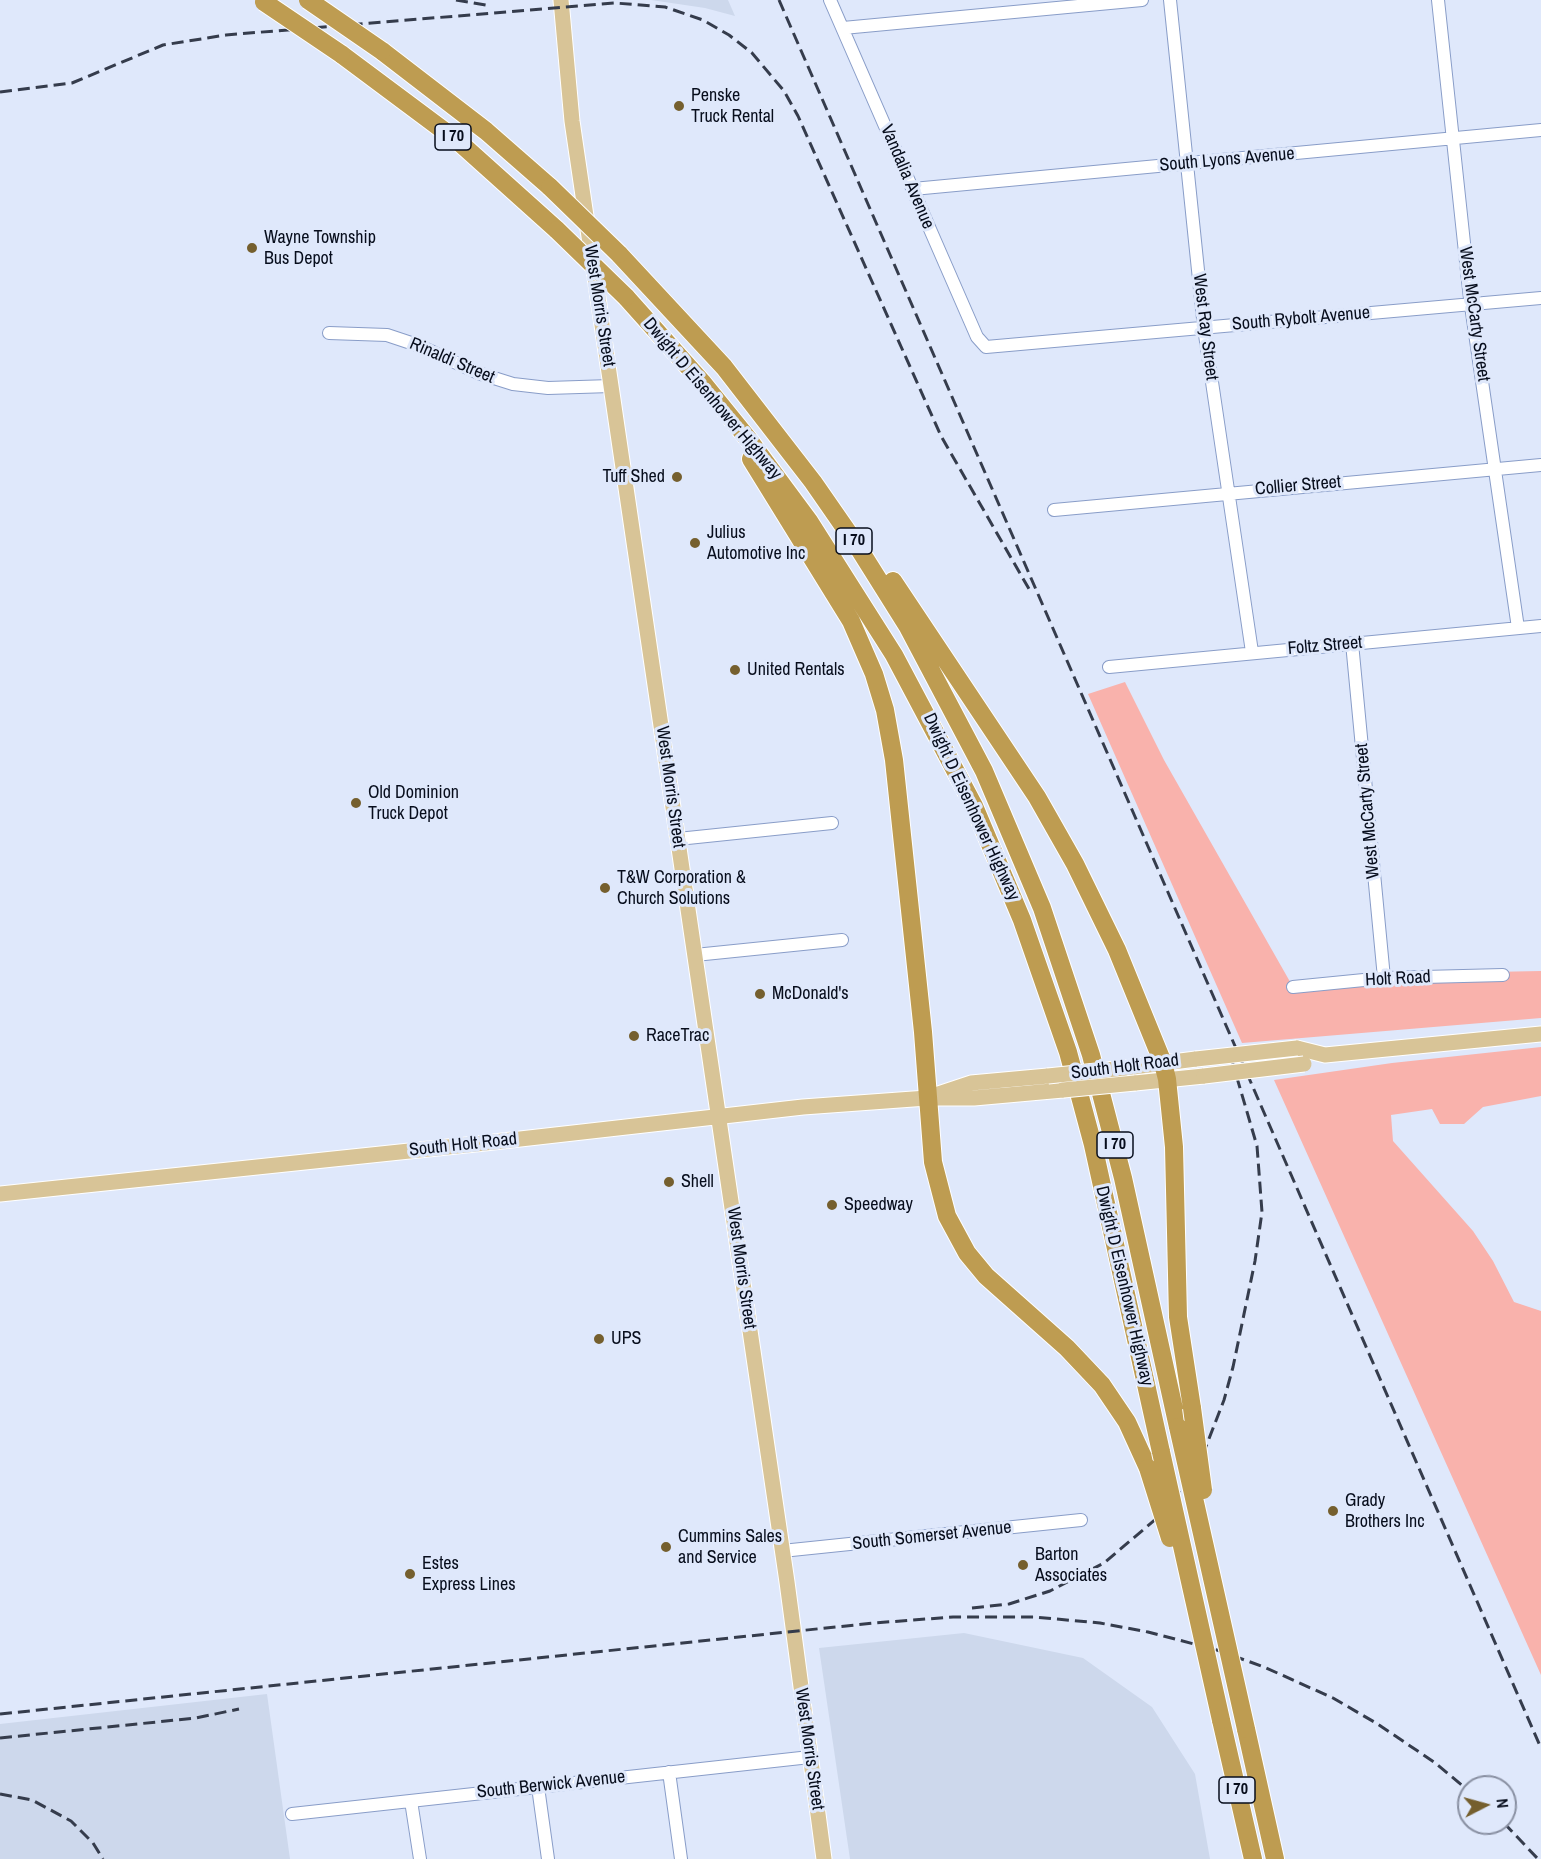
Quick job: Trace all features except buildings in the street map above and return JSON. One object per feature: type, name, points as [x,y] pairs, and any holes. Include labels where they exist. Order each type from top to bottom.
[{"type":"highway","name":"Dwight D Eisenhower Highway","points":[[308,0],[451,102],[550,188],[619,254],[716,358],[813,482],[871,567],[930,666],[984,771],[1028,870],[1065,973],[1098,1078],[1275,1859]]},
{"type":"highway","name":"Dwight D Eisenhower Highway","points":[[262,1],[341,54],[459,142],[557,230],[626,297],[702,382],[793,498],[868,610],[936,730],[998,860],[1043,977],[1079,1091],[1253,1859]]},
{"type":"highway","points":[[702,382],[844,608],[864,649],[878,686],[894,760],[923,1032],[933,1162],[939,1193],[960,1241],[986,1276],[1094,1375],[1124,1416],[1148,1468],[1202,1635]]},
{"type":"highway","points":[[813,482],[864,541],[897,585],[1036,797],[1106,924],[1165,1071],[1174,1147],[1178,1317],[1222,1622]]},
{"type":"main road","name":"West Morris Street","points":[[561,0],[572,121],[719,1116],[824,1859]]},
{"type":"main road","name":"South Holt Road","points":[[0,1194],[719,1116],[927,1098],[974,1098],[1052,1092],[1135,1083],[1197,1059],[1296,1048],[1325,1054],[1541,1034]]},
{"type":"main road","name":"South Holt Road","points":[[927,1098],[971,1083],[1125,1068],[1204,1076],[1304,1064],[1325,1054]]},
{"type":"street","name":"Vandalia Avenue","points":[[830,0],[977,337],[982,345],[989,348]]},
{"type":"street","points":[[843,28],[1142,0]]},
{"type":"street","name":"West Ray Street","points":[[1170,0],[1204,328],[1252,652]]},
{"type":"street","name":"West McCarty Street","points":[[1438,0],[1471,304],[1518,628]]},
{"type":"street","name":"South Lyons Avenue","points":[[913,189],[1541,130]]},
{"type":"street","name":"South Rybolt Avenue","points":[[989,348],[1541,298]]},
{"type":"street","name":"Rinaldi Street","points":[[329,333],[392,336],[424,348],[478,374],[509,384],[548,388],[611,386]]},
{"type":"street","name":"Collier Street","points":[[1054,510],[1541,465]]},
{"type":"street","name":"Foltz Street","points":[[1109,667],[1541,626]]},
{"type":"street","name":"West McCarty Street","points":[[1352,644],[1384,978]]},
{"type":"street","points":[[678,839],[832,823]]},
{"type":"street","points":[[695,955],[842,940]]},
{"type":"street","name":"Holt Road","points":[[1293,987],[1384,978],[1503,975]]},
{"type":"street","name":"South Somerset Avenue","points":[[782,1551],[1081,1521]]},
{"type":"street","name":"South Berwick Avenue","points":[[292,1814],[810,1757]]},
{"type":"street","points":[[669,1772],[681,1859]]},
{"type":"street","points":[[538,1787],[548,1859]]},
{"type":"street","points":[[411,1801],[420,1859]]},
{"type":"shaded area","points":[[651,0],[728,0],[735,16],[705,8]]},
{"type":"shaded area","points":[[1125,682],[1164,760],[1293,987],[1388,974],[1541,971],[1541,1018],[1242,1043],[1088,694]]},
{"type":"shaded area","points":[[1541,1047],[1541,1096],[1483,1107],[1464,1124],[1440,1124],[1432,1109],[1391,1115],[1393,1141],[1473,1231],[1493,1261],[1514,1302],[1541,1311],[1541,1675],[1274,1080],[1392,1063]]},
{"type":"shaded area","points":[[964,1633],[1083,1658],[1152,1707],[1195,1774],[1210,1859],[850,1859],[819,1648]]},
{"type":"shaded area","points":[[267,1694],[290,1859],[0,1859],[0,1724]]},
{"type":"railway","points":[[456,0],[491,6]]},
{"type":"railway","points":[[779,0],[1541,1748]]},
{"type":"railway","points":[[0,92],[72,83],[163,45],[226,35],[615,3],[665,7],[703,20],[729,35],[752,53],[784,91],[798,116],[941,436],[1029,589]]},
{"type":"railway","points":[[972,1608],[1009,1604],[1050,1591],[1104,1563],[1163,1513],[1205,1449],[1224,1400],[1233,1367],[1255,1261],[1262,1212],[1257,1146],[1230,1054]]},
{"type":"railway","points":[[0,1714],[874,1623],[953,1617],[1034,1617],[1100,1623],[1148,1632],[1217,1650],[1264,1667],[1333,1698],[1376,1723],[1434,1762],[1457,1781]]},
{"type":"railway","points":[[0,1738],[196,1718],[239,1709]]},
{"type":"railway","points":[[0,1794],[32,1800],[71,1821],[93,1843],[103,1859]]},
{"type":"railway","points":[[1515,1835],[1538,1859]]},
{"type":"place","name":"Penske Truck Rental","points":[[679,106]]},
{"type":"place","name":"Wayne Township Bus Depot","points":[[252,248]]},
{"type":"place","name":"Tuff Shed","points":[[677,477]]},
{"type":"place","name":"Julius Automotive Inc","points":[[695,543]]},
{"type":"place","name":"United Rentals","points":[[735,670]]},
{"type":"place","name":"Old Dominion Truck Depot","points":[[356,803]]},
{"type":"place","name":"T&W Corporation & Church Solutions","points":[[605,888]]},
{"type":"place","name":"McDonald's","points":[[760,994]]},
{"type":"place","name":"RaceTrac","points":[[634,1036]]},
{"type":"place","name":"Shell","points":[[669,1182]]},
{"type":"place","name":"Speedway","points":[[832,1205]]},
{"type":"place","name":"UPS","points":[[599,1339]]},
{"type":"place","name":"Grady Brothers Inc","points":[[1333,1511]]},
{"type":"place","name":"Cummins Sales and Service","points":[[666,1547]]},
{"type":"place","name":"Barton Associates","points":[[1023,1565]]},
{"type":"place","name":"Estes Express Lines","points":[[410,1574]]}]
